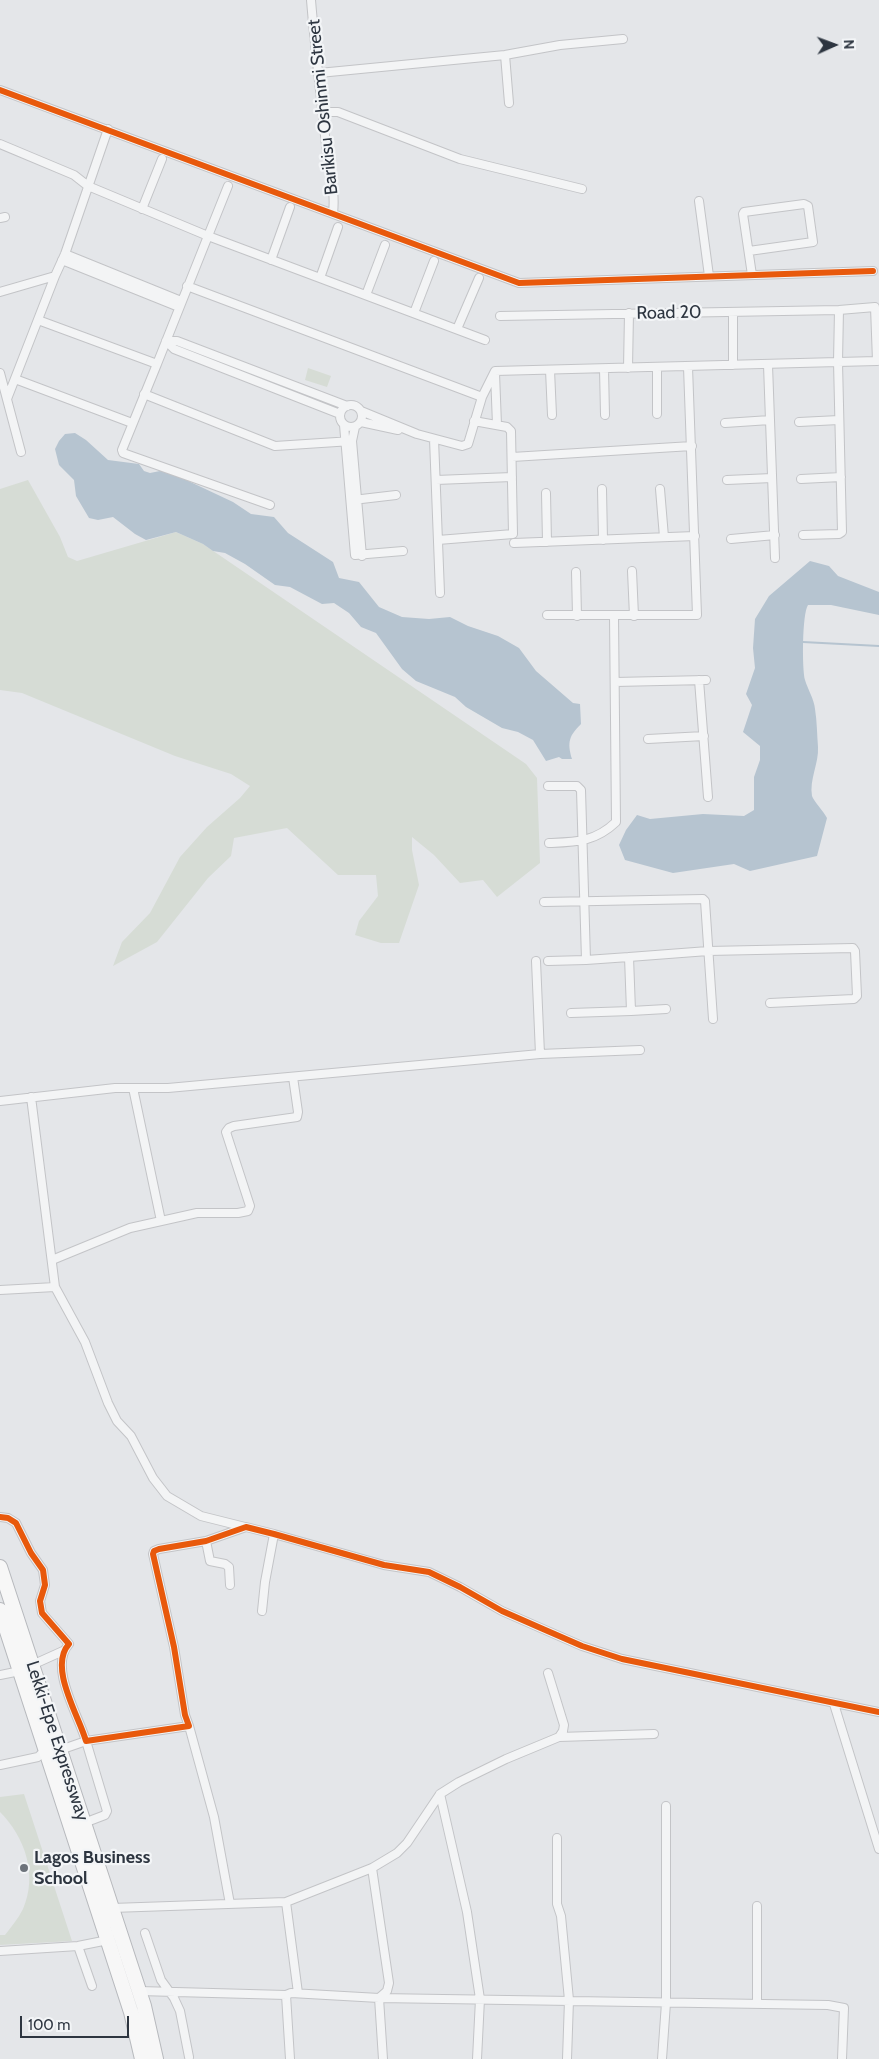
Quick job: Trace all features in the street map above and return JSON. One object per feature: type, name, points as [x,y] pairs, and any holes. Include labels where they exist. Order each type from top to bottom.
[{"type":"highway","name":"Lekki-Epe Expressway","points":[[0,1567],[45,1750],[131,2012],[142,2059]]},
{"type":"highway","name":"Lekki-Epe Expressway","points":[[0,1610],[60,1750],[139,1991],[156,2059]]},
{"type":"street","name":"Barikisu Oshinmi Street","points":[[311,0],[326,148],[334,193],[333,213]]},
{"type":"street","points":[[318,74],[505,55],[560,45],[623,39]]},
{"type":"street","points":[[505,55],[509,103]]},
{"type":"street","points":[[0,90],[519,283],[873,271]]},
{"type":"street","points":[[322,112],[338,112],[460,159],[582,189]]},
{"type":"street","points":[[7,399],[63,257],[108,130]]},
{"type":"street","points":[[0,144],[74,175],[88,186],[208,236],[485,340]]},
{"type":"street","points":[[142,209],[162,159]]},
{"type":"street","points":[[228,186],[122,450],[126,455],[270,505]]},
{"type":"street","points":[[699,201],[709,276]]},
{"type":"street","points":[[749,251],[814,242],[808,206],[804,204],[744,212],[752,275]]},
{"type":"street","points":[[271,260],[290,207]]},
{"type":"street","points":[[320,278],[338,226]]},
{"type":"street","points":[[366,295],[386,245]]},
{"type":"street","points":[[63,257],[180,304]]},
{"type":"street","points":[[414,313],[434,260]]},
{"type":"street","points":[[0,292],[55,276]]},
{"type":"street","points":[[457,329],[479,278]]},
{"type":"street","points":[[187,286],[482,397]]},
{"type":"street","name":"Road 20","points":[[500,316],[839,310],[875,307],[877,362],[838,362]]},
{"type":"street","points":[[803,535],[841,533],[839,310]]},
{"type":"street","points":[[733,312],[733,365]]},
{"type":"street","points":[[628,368],[629,313]]},
{"type":"street","points":[[38,320],[157,364]]},
{"type":"street","points":[[166,340],[177,341],[347,406],[355,406],[361,411],[417,434],[466,445],[482,397],[495,371]]},
{"type":"street","points":[[166,340],[174,349],[340,414],[348,441],[359,555],[403,551]]},
{"type":"street","points":[[495,371],[838,362]]},
{"type":"street","points":[[768,364],[775,558]]},
{"type":"street","points":[[547,615],[697,615],[696,536],[688,367]]},
{"type":"street","points":[[657,368],[657,414]]},
{"type":"street","points":[[604,369],[605,415]]},
{"type":"street","points":[[550,370],[552,415]]},
{"type":"street","points":[[495,371],[497,425]]},
{"type":"street","points":[[0,373],[21,452]]},
{"type":"street","points":[[15,379],[132,423]]},
{"type":"street","points":[[144,394],[275,446],[348,441]]},
{"type":"street","points":[[340,414],[347,406]]},
{"type":"street","points":[[348,441],[358,425],[361,411]]},
{"type":"street","points":[[725,423],[770,420]]},
{"type":"street","points":[[799,422],[839,420]]},
{"type":"street","points":[[438,540],[513,534],[510,428],[474,421]]},
{"type":"street","points":[[344,425],[358,425],[417,434]]},
{"type":"street","points":[[434,439],[440,593]]},
{"type":"street","points":[[512,457],[692,446]]},
{"type":"street","points":[[436,480],[512,476]]},
{"type":"street","points":[[801,479],[841,477]]},
{"type":"street","points":[[727,480],[772,478]]},
{"type":"street","points":[[602,489],[603,540]]},
{"type":"street","points":[[660,490],[664,538]]},
{"type":"street","points":[[546,492],[547,542]]},
{"type":"street","points":[[353,500],[396,495]]},
{"type":"street","points":[[514,543],[696,536]]},
{"type":"street","points":[[731,538],[774,536]]},
{"type":"street","points":[[632,571],[634,616]]},
{"type":"street","points":[[576,572],[577,616]]},
{"type":"street","points":[[549,843],[583,842],[607,831],[616,822],[614,616]]},
{"type":"street","points":[[615,682],[702,680],[708,797]]},
{"type":"street","points":[[648,739],[704,736]]},
{"type":"street","points":[[548,786],[577,786],[581,790],[586,960]]},
{"type":"street","points":[[544,902],[701,898],[705,902],[713,1019]]},
{"type":"street","points":[[548,961],[708,951],[850,947],[855,951],[857,996],[854,999],[770,1003]]},
{"type":"street","points":[[629,956],[631,1010]]},
{"type":"street","points":[[536,961],[540,1054]]},
{"type":"street","points":[[571,1013],[666,1009]]},
{"type":"street","points":[[0,1101],[132,1088],[168,1088],[540,1054],[640,1050]]},
{"type":"street","points":[[52,1260],[130,1228],[197,1213],[238,1213],[248,1211],[250,1206],[226,1132],[232,1126],[297,1117],[293,1077]]},
{"type":"street","points":[[132,1088],[161,1221]]},
{"type":"street","points":[[31,1097],[56,1287],[85,1342],[108,1403],[118,1421],[131,1436],[153,1478],[166,1496],[201,1516],[384,1564],[429,1572],[502,1611],[582,1646],[622,1659],[879,1712]]},
{"type":"street","points":[[0,1290],[56,1287]]},
{"type":"street","points":[[0,1517],[8,1518],[16,1523],[43,1570],[45,1585],[40,1606],[42,1613],[68,1644],[63,1650],[26,1668],[0,1675]]},
{"type":"street","points":[[230,1904],[214,1817],[185,1715],[174,1647],[153,1554],[154,1551],[159,1549],[206,1541],[246,1528]]},
{"type":"street","points":[[262,1611],[265,1582],[274,1534]]},
{"type":"street","points":[[206,1541],[210,1561],[225,1564],[229,1567],[230,1585]]},
{"type":"street","points":[[63,1650],[61,1658],[67,1694],[82,1726],[107,1811],[105,1815],[84,1823]]},
{"type":"street","points":[[548,1674],[564,1725],[559,1737]]},
{"type":"street","points":[[834,1704],[879,1849]]},
{"type":"street","points":[[60,1750],[86,1741],[189,1726]]},
{"type":"street","points":[[112,1908],[286,1902],[372,1868],[397,1853],[407,1843],[440,1794],[458,1782],[490,1766],[559,1737],[654,1734]]},
{"type":"street","points":[[0,1765],[38,1757],[45,1750]]},
{"type":"street","points":[[440,1794],[467,1912],[480,1998],[477,2059]]},
{"type":"street","points":[[662,2059],[666,2003],[666,1806]]},
{"type":"street","points":[[556,1838],[557,1904],[569,2000],[568,2059]]},
{"type":"street","points":[[372,1868],[389,1983],[387,1991],[379,1998]]},
{"type":"street","points":[[286,1902],[298,1993]]},
{"type":"street","points":[[757,1906],[757,2004]]},
{"type":"street","points":[[145,1933],[161,1980],[171,1992],[180,2011],[189,2057]]},
{"type":"street","points":[[0,1951],[78,1946],[108,1940]]},
{"type":"street","points":[[78,1946],[92,1986]]},
{"type":"street","points":[[139,1991],[286,1995],[298,1993],[379,1998],[480,1998],[828,2005],[844,2008],[842,2059]]},
{"type":"street","points":[[286,1995],[290,2059]]},
{"type":"street","points":[[379,1998],[383,2059]]},
{"type":"shaded area","points":[[308,368],[331,376],[327,387],[305,380]]},
{"type":"shaded area","points":[[75,433],[86,440],[108,460],[139,464],[144,471],[150,473],[165,470],[233,502],[251,514],[274,517],[288,533],[333,562],[339,578],[359,582],[379,607],[402,617],[429,619],[450,617],[468,626],[498,636],[519,648],[536,671],[573,703],[580,704],[581,724],[574,732],[569,744],[572,759],[562,759],[559,757],[546,761],[533,740],[518,732],[502,728],[466,707],[455,697],[416,681],[402,669],[376,633],[361,627],[349,613],[334,603],[322,604],[290,587],[275,585],[245,564],[225,553],[213,551],[203,544],[176,532],[146,540],[113,517],[98,520],[89,518],[76,496],[74,480],[59,465],[55,449],[65,434]]},
{"type":"shaded area","points":[[28,480],[60,537],[68,557],[77,561],[176,532],[203,544],[526,764],[537,778],[540,863],[497,897],[483,880],[460,883],[434,855],[412,837],[412,850],[419,885],[399,943],[381,943],[355,935],[359,921],[378,896],[376,875],[338,875],[287,828],[234,838],[231,856],[208,878],[157,942],[113,966],[122,942],[150,913],[180,857],[207,827],[240,798],[250,786],[231,774],[175,756],[22,693],[0,690],[0,489]]},
{"type":"shaded area","points":[[810,561],[829,566],[838,576],[879,592],[879,615],[831,605],[808,605],[806,610],[803,642],[804,674],[814,705],[818,747],[811,790],[814,800],[827,818],[817,856],[750,871],[734,864],[673,873],[625,860],[619,845],[626,830],[637,815],[650,819],[703,814],[744,816],[754,810],[754,777],[760,760],[760,746],[743,732],[752,705],[746,694],[755,668],[753,648],[755,619],[769,596]]},
{"type":"shaded area","name":"Lagos Business School","points":[[24,1794],[72,1941],[0,1945],[0,1935],[5,1935],[23,1909],[29,1883],[29,1870],[22,1845],[16,1833],[0,1812],[0,1797]]},
{"type":"waterway","points":[[803,642],[879,646]]},
{"type":"cycle path","points":[[0,90],[519,283],[873,271]]},
{"type":"cycle path","points":[[0,1517],[8,1518],[16,1523],[31,1553],[43,1570],[45,1585],[40,1601],[42,1613],[69,1644],[63,1654],[63,1678],[86,1741],[189,1726],[185,1715],[174,1647],[153,1554],[154,1551],[159,1549],[206,1541],[246,1527],[384,1565],[429,1572],[502,1611],[582,1646],[622,1659],[879,1712]]},
{"type":"place","name":"Lagos Business School","points":[[24,1868]]}]
